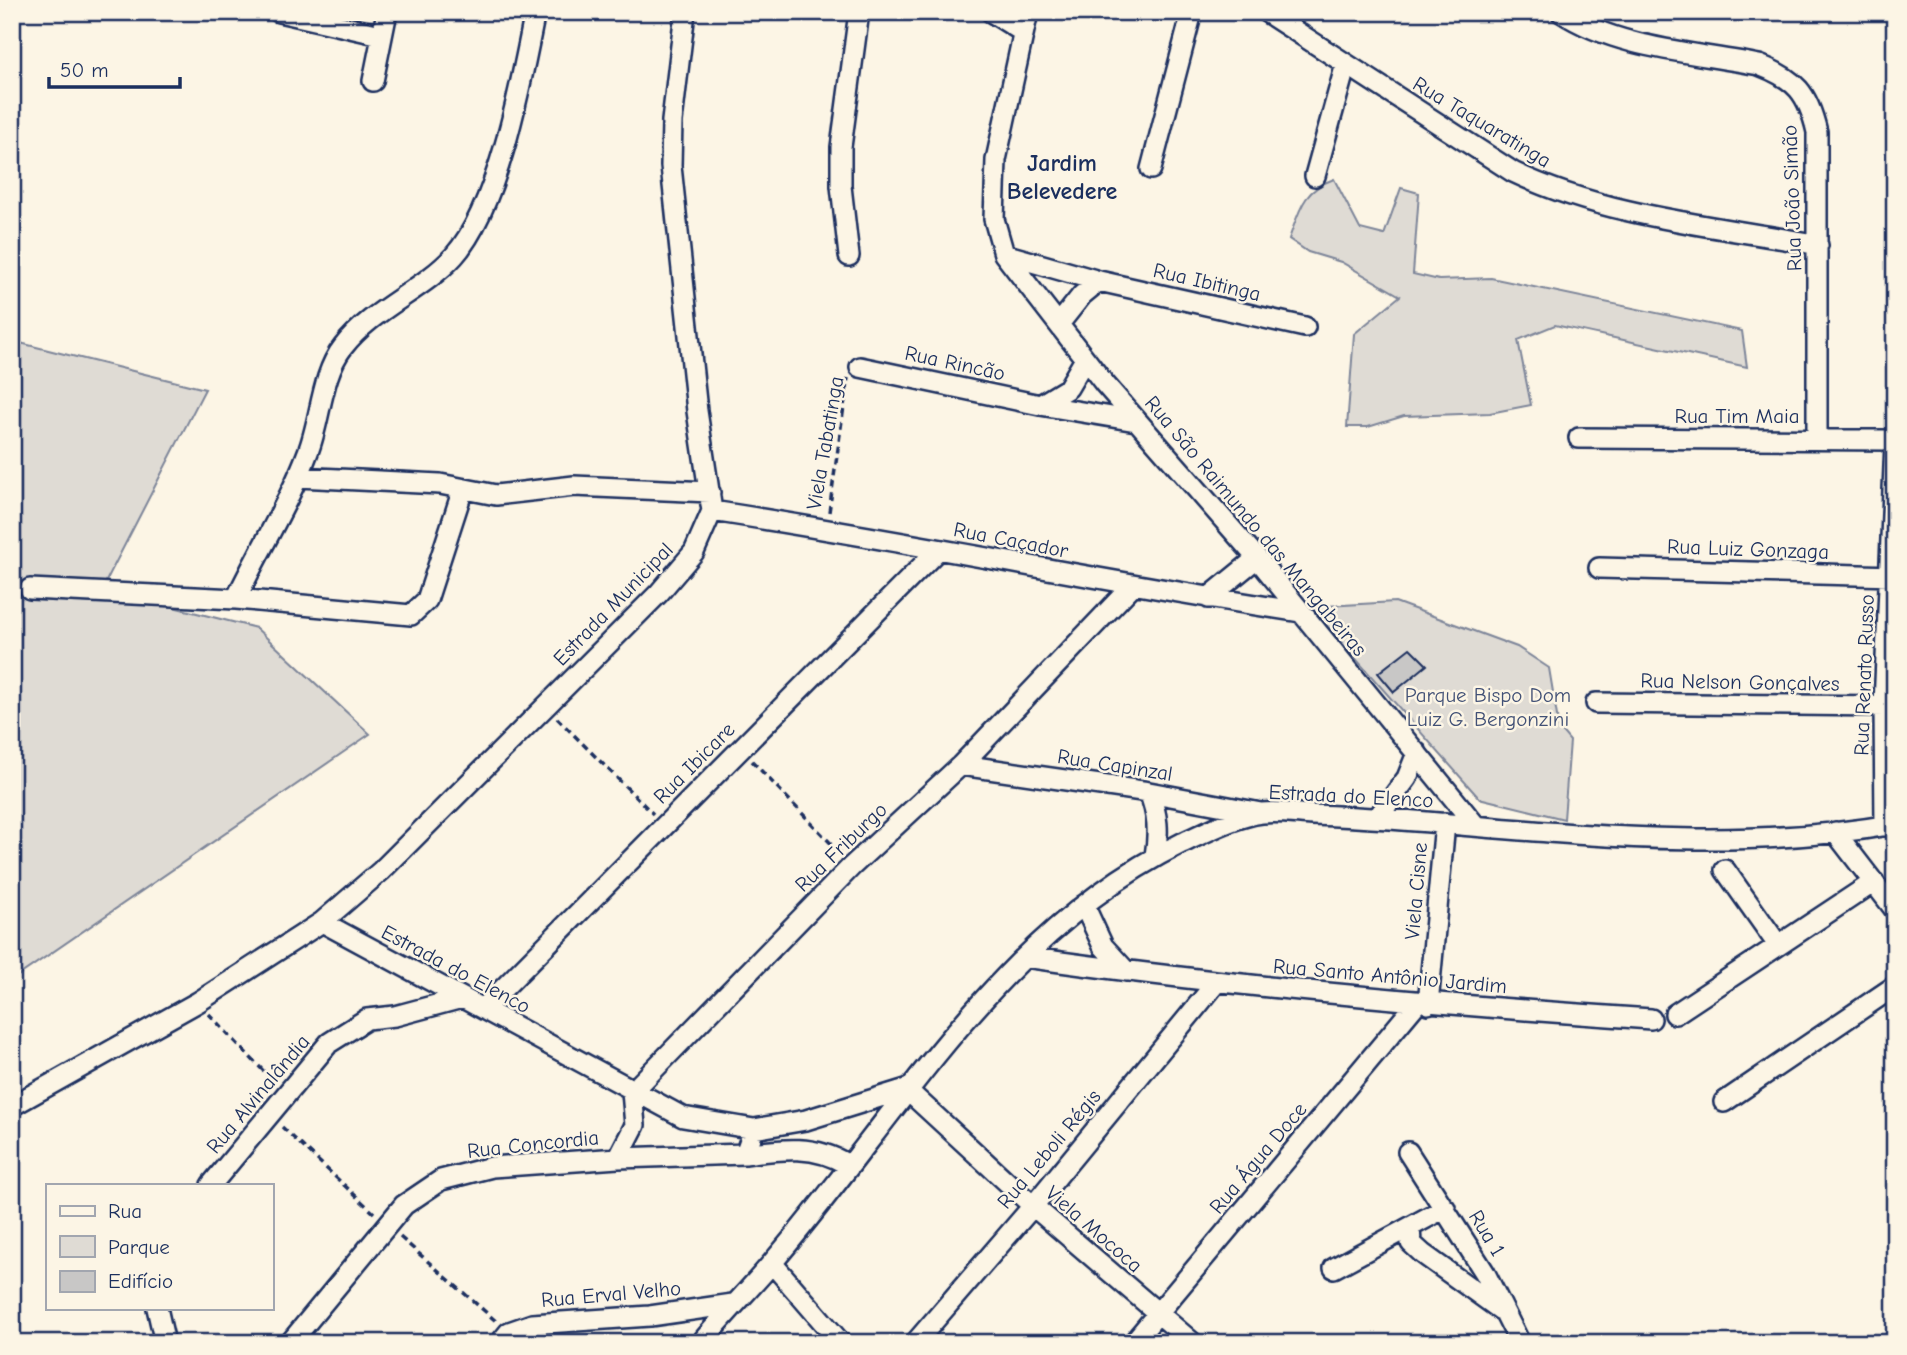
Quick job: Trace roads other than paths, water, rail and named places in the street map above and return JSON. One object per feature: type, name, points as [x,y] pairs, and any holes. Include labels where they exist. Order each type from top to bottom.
[{"type":"street","points":[[279,12],[381,35]]},
{"type":"street","points":[[373,81],[387,12]]},
{"type":"street","points":[[236,599],[262,543],[298,477],[316,430],[336,358],[344,345],[453,258],[483,206],[515,110],[536,12]]},
{"type":"street","points":[[685,12],[672,121],[671,166],[697,411],[710,502]]},
{"type":"street","points":[[849,256],[841,186],[841,147],[859,12]]},
{"type":"street","points":[[991,12],[1023,32]]},
{"type":"street","points":[[1004,254],[994,219],[996,160],[1028,12]]},
{"type":"street","points":[[1151,169],[1192,12]]},
{"type":"street","name":"Rua Taquaratinga","points":[[1266,12],[1513,172],[1555,192],[1601,205],[1818,245]]},
{"type":"street","name":"Rua João Simão","points":[[1561,12],[1583,27],[1618,38],[1759,65],[1780,73],[1798,87],[1811,105],[1817,132],[1817,439]]},
{"type":"street","points":[[1315,176],[1346,64]]},
{"type":"street","name":"Rua Ibitinga","points":[[1004,254],[1099,281],[1305,327]]},
{"type":"street","name":"Rua São Raimundo das Mangabeiras","points":[[1004,254],[1136,421],[1257,558],[1476,826]]},
{"type":"street","points":[[1059,324],[1082,295],[1099,281]]},
{"type":"street","points":[[1040,405],[1068,388],[1085,359]]},
{"type":"street","name":"Rua Rincão","points":[[860,367],[1040,405],[1136,421]]},
{"type":"street","name":"Rua Tim Maia","points":[[1578,438],[1895,441]]},
{"type":"street","name":"Rua Renato Russo","points":[[1890,825],[1884,706],[1892,576],[1895,441]]},
{"type":"street","name":"Rua Caçador","points":[[298,477],[440,484],[496,495],[574,486],[710,502],[938,550],[1132,586],[1301,612]]},
{"type":"street","points":[[30,589],[236,599],[411,615],[427,600],[463,489]]},
{"type":"street","name":"Estrada Municipal","points":[[322,922],[381,871],[681,569],[694,552],[710,502]]},
{"type":"street","name":"Rua Ibicare","points":[[483,1009],[938,550]]},
{"type":"street","points":[[1208,598],[1257,558]]},
{"type":"street","name":"Rua Luiz Gonzaga","points":[[1599,568],[1892,576]]},
{"type":"street","name":"Rua Friburgo","points":[[632,1092],[852,866],[961,765],[1132,586]]},
{"type":"street","name":"Rua Nelson Gonçalves","points":[[1595,703],[1884,706]]},
{"type":"street","points":[[1378,817],[1407,778],[1417,753]]},
{"type":"street","name":"Rua Capinzal","points":[[961,765],[1149,792],[1261,813]]},
{"type":"street","points":[[1149,792],[1157,811],[1159,830],[1155,856]]},
{"type":"street","name":"Estrada do Elenco","points":[[701,1343],[772,1263],[906,1089],[1025,957],[1111,883],[1155,856],[1204,833],[1261,813],[1378,817],[1669,840],[1783,838],[1890,825]]},
{"type":"street","name":"Viela Cisne","points":[[1423,1003],[1445,823]]},
{"type":"street","points":[[1835,832],[1895,910]]},
{"type":"street","points":[[1725,870],[1778,945]]},
{"type":"street","points":[[1675,1014],[1874,882]]},
{"type":"street","points":[[1084,905],[1103,946],[1126,971]]},
{"type":"street","points":[[12,1106],[198,1002],[322,922]]},
{"type":"street","name":"Estrada do Elenco","points":[[322,922],[632,1092],[683,1117],[754,1129],[806,1121],[906,1089]]},
{"type":"street","name":"Rua Santo Antônio Jardim","points":[[1025,957],[1216,983],[1423,1003],[1651,1019]]},
{"type":"street","name":"Rua Leboli Régis","points":[[915,1343],[1033,1206],[1216,983]]},
{"type":"street","points":[[1724,1102],[1895,986]]},
{"type":"street","name":"Rua Alvinalândia","points":[[212,1184],[329,1043],[367,1019],[395,1016],[462,998]]},
{"type":"street","name":"Rua Água Doce","points":[[1133,1343],[1423,1003]]},
{"type":"street","name":"Viela Mococa","points":[[906,1089],[1033,1206],[1193,1343]]},
{"type":"street","points":[[618,1158],[635,1125],[632,1092]]},
{"type":"street","points":[[754,1129],[745,1154],[797,1148],[835,1157],[848,1165]]},
{"type":"street","name":"Rua 1","points":[[1408,1152],[1445,1208],[1520,1343]]},
{"type":"street","name":"Rua Concordia","points":[[290,1343],[404,1206],[423,1189],[441,1180],[492,1167],[618,1158],[745,1154]]},
{"type":"street","points":[[1334,1268],[1445,1208]]},
{"type":"street","points":[[1410,1227],[1411,1242],[1423,1254],[1504,1312]]},
{"type":"street","points":[[772,1263],[841,1343]]},
{"type":"street","name":"Rua Erval Velho","points":[[500,1343],[509,1332],[524,1325],[650,1316],[733,1304]]},
{"type":"street","points":[[158,1310],[165,1343]]},
{"type":"district","name":"Jardim Belevedere","points":[[1062,177]]},
{"type":"park label","name":"Parque Bispo Dom Luiz G. Bergonzini","points":[[1488,707]]}]
